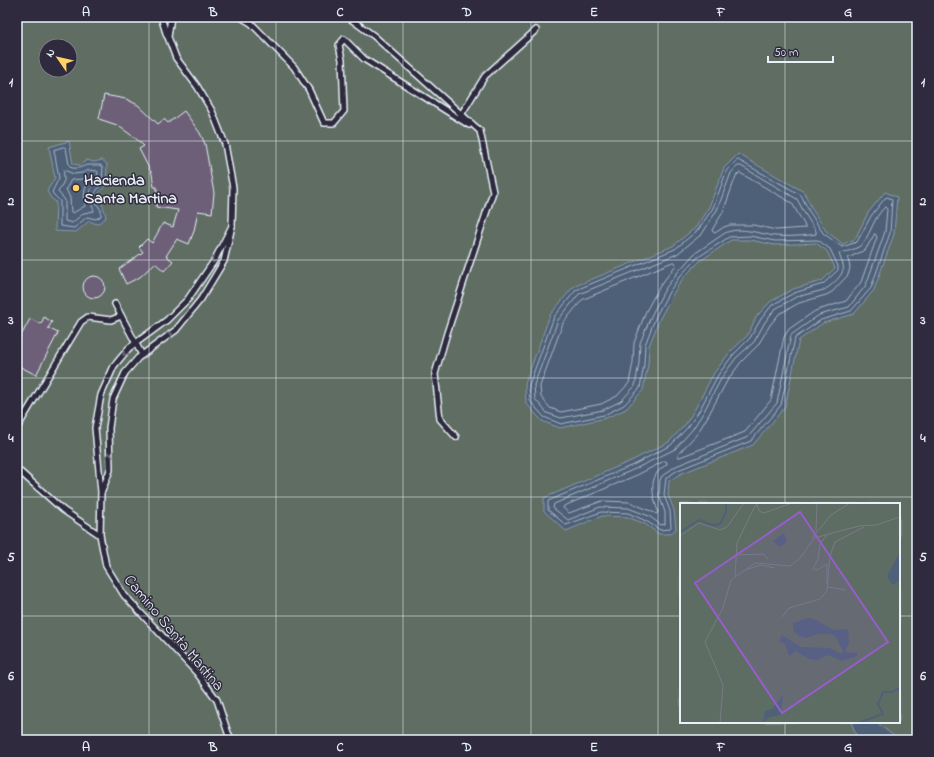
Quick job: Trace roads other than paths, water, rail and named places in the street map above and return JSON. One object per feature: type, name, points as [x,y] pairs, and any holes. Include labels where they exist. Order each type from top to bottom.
[{"type":"lane","points":[[161,17],[168,37]]},
{"type":"lane","name":"Camino Santa Martina","points":[[101,492],[110,470],[108,428],[113,399],[125,373],[138,358],[176,330],[201,299],[224,261],[232,226],[233,188],[225,144],[212,111],[176,58],[168,37],[171,17]]},
{"type":"lane","points":[[241,17],[252,23],[294,66],[310,90],[324,123],[334,123],[344,111],[342,60],[339,45],[344,39],[364,59],[480,131]]},
{"type":"lane","points":[[348,17],[374,36],[480,131],[493,192],[435,374],[440,419],[456,437]]},
{"type":"lane","points":[[461,115],[485,76],[536,30]]},
{"type":"lane","name":"Camino Santa Martina","points":[[232,226],[214,261],[188,299],[167,320],[129,348],[114,366],[100,395],[95,428],[101,492],[100,535],[106,566],[124,595],[196,673],[217,700],[228,733],[232,740]]},
{"type":"lane","points":[[115,304],[142,355]]},
{"type":"lane","points":[[17,428],[81,322],[88,317],[111,320],[121,316]]},
{"type":"lane","points":[[17,469],[63,510],[100,535]]},
{"type":"water","name":"Hacienda Santa Martina","points":[[69,141],[73,164],[80,165],[87,160],[94,162],[102,160],[107,164],[106,185],[99,193],[106,218],[97,224],[89,221],[76,232],[55,231],[56,202],[51,198],[47,191],[55,178],[49,147]]},
{"type":"water","points":[[738,154],[804,192],[812,209],[826,231],[843,244],[855,239],[868,213],[885,192],[897,197],[894,234],[874,290],[854,314],[823,323],[799,340],[785,407],[753,445],[680,474],[669,481],[668,495],[674,510],[676,529],[670,534],[659,534],[645,524],[628,517],[602,516],[566,531],[544,511],[544,498],[631,461],[669,442],[685,425],[714,373],[730,352],[747,336],[757,316],[770,302],[793,289],[822,281],[835,268],[827,251],[816,243],[775,245],[750,240],[731,240],[700,261],[683,278],[673,294],[660,318],[649,346],[648,364],[643,390],[626,409],[606,418],[560,428],[542,421],[526,403],[525,384],[550,315],[573,287],[673,246],[696,227],[709,207],[724,168]]},
{"type":"water","points":[[851,723],[877,723],[899,740],[858,740]]},
{"type":"place","name":"Hacienda Santa Martina","points":[[76,188]]}]
